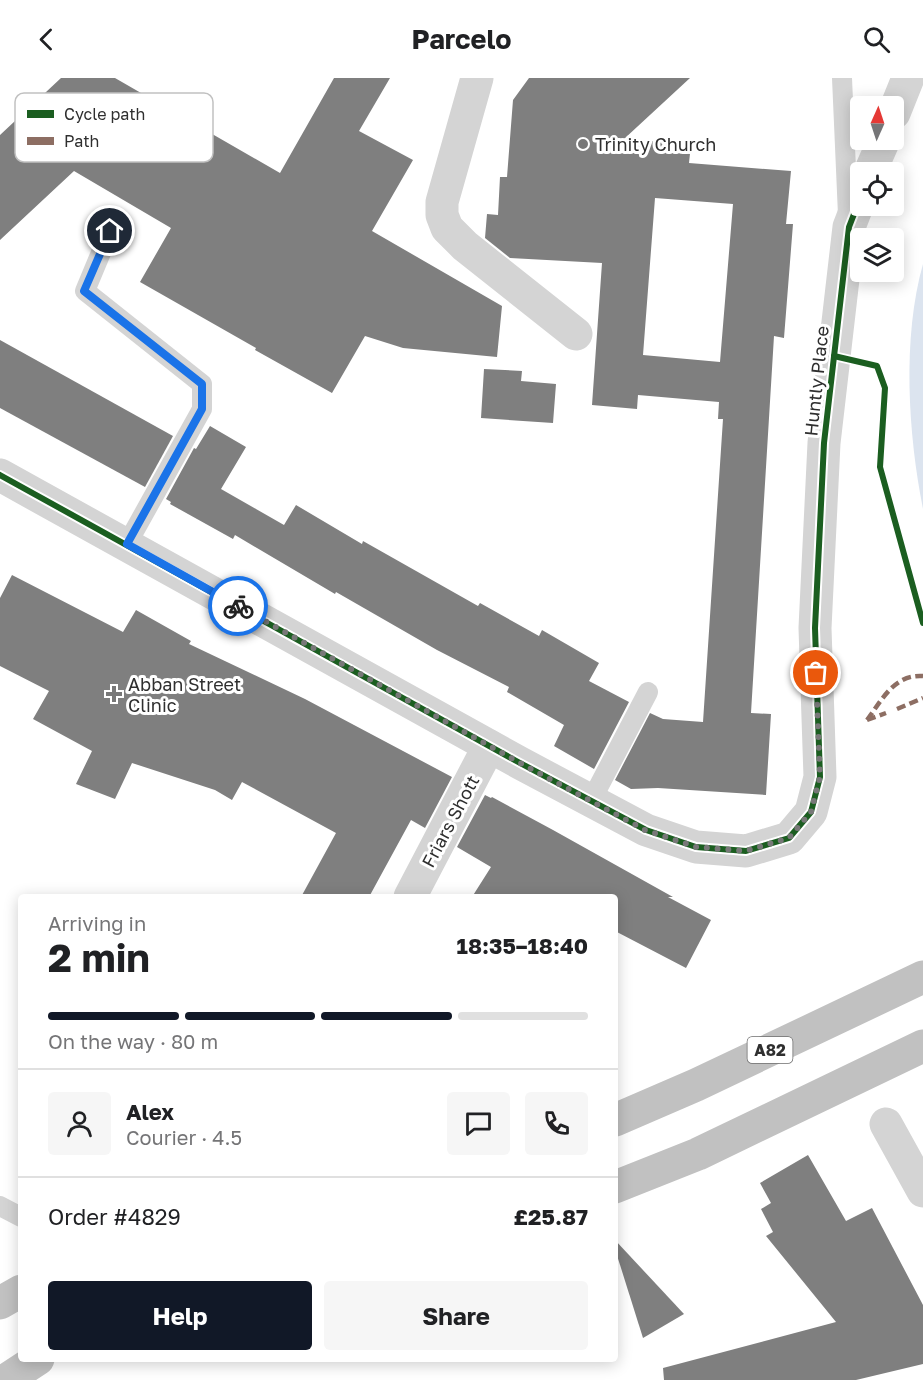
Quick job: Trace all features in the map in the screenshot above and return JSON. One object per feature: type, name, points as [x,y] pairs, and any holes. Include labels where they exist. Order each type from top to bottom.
[{"type":"highway","name":"A82","points":[[618,1119],[696,1085],[923,977]]},
{"type":"highway","points":[[618,1186],[698,1154],[923,1047]]},
{"type":"highway","points":[[0,1303],[18,1293]]},
{"type":"highway","points":[[6,1380],[34,1362]]},
{"type":"street","points":[[477,78],[442,202],[442,215],[447,228],[465,246],[576,334]]},
{"type":"street","points":[[901,96],[908,78]]},
{"type":"street","points":[[849,227],[853,216]]},
{"type":"street","name":"Huntly Place","points":[[591,801],[645,830],[696,847],[746,851],[789,838],[811,812],[820,777],[815,628],[824,443],[849,227]]},
{"type":"street","points":[[0,475],[591,801]]},
{"type":"street","name":"Friars Shott","points":[[412,894],[489,746]]},
{"type":"street","points":[[886,1124],[923,1191]]},
{"type":"lane","name":"Huntly Place","points":[[842,78],[849,227]]},
{"type":"lane","points":[[110,231],[84,291],[202,384],[202,409],[127,544]]},
{"type":"lane","points":[[591,801],[648,692]]},
{"type":"lane","points":[[0,1206],[18,1215]]},
{"type":"shaded area","points":[[923,264],[923,509],[911,418],[910,354],[916,293]]},
{"type":"building","points":[[61,78],[115,78],[141,93],[45,93]]},
{"type":"building","points":[[334,78],[390,78],[359,131],[413,160],[372,231],[502,306],[497,357],[403,348],[365,336],[332,393],[140,282],[171,228],[74,171],[0,240],[0,135],[15,121],[15,162],[213,162],[213,134],[280,173]]},
{"type":"building","points":[[529,78],[690,78],[624,139],[691,144],[689,163],[791,171],[786,224],[793,224],[784,338],[774,336],[751,713],[771,714],[766,795],[658,788],[631,789],[615,780],[650,713],[663,719],[703,722],[723,419],[718,419],[719,402],[638,395],[637,409],[592,405],[602,263],[510,258],[485,238],[487,214],[498,215],[500,177],[507,177],[513,100]],"holes":[[[655,198],[733,204],[720,362],[643,355]]]},
{"type":"building","points":[[0,340],[173,436],[145,487],[0,408]]},
{"type":"building","points":[[484,369],[522,371],[521,381],[556,384],[553,423],[481,418]]},
{"type":"building","points":[[210,426],[246,447],[221,489],[284,525],[296,505],[362,544],[363,541],[478,606],[480,603],[539,636],[542,630],[599,663],[589,681],[629,702],[594,769],[554,746],[564,725],[507,692],[509,687],[437,650],[336,592],[335,594],[235,535],[233,539],[170,504],[171,502],[166,499],[194,448],[196,449]]},
{"type":"building","points":[[12,575],[123,632],[136,610],[191,641],[189,644],[305,699],[452,777],[425,828],[411,820],[371,894],[303,894],[336,833],[242,782],[232,800],[215,790],[132,763],[115,799],[76,784],[92,751],[33,719],[49,691],[0,666],[0,598]]},
{"type":"building","points":[[485,795],[492,797],[711,920],[686,968],[618,933],[618,894],[474,894],[491,867],[457,847]]},
{"type":"building","points":[[808,1155],[846,1221],[872,1208],[923,1305],[923,1364],[856,1380],[664,1380],[663,1368],[836,1322],[766,1236],[773,1232],[761,1209],[771,1203],[760,1183]]},
{"type":"building","points":[[618,1243],[684,1314],[643,1338],[618,1259]]},
{"type":"marked path","points":[[867,720],[896,684],[913,676],[923,676]]},
{"type":"marked path","points":[[897,709],[923,698]]},
{"type":"marked path","points":[[867,720],[886,713]]},
{"type":"cycle path","points":[[0,475],[520,763],[646,830],[696,847],[746,851],[789,838],[811,812],[820,777],[815,628],[824,443],[849,227],[853,216]]},
{"type":"cycle path","points":[[834,356],[877,366],[885,388],[880,467],[923,623]]},
{"type":"way so far","points":[[238,606],[645,830],[696,847],[746,851],[789,838],[811,812],[820,777],[816,673]]},
{"type":"place","name":"Trinity Church","points":[[583,144]]},
{"type":"place","name":"Abban Street Clinic","points":[[114,694]]},
{"type":"route","points":[[110,231],[84,291],[202,384],[202,409],[127,544],[238,606]]}]
